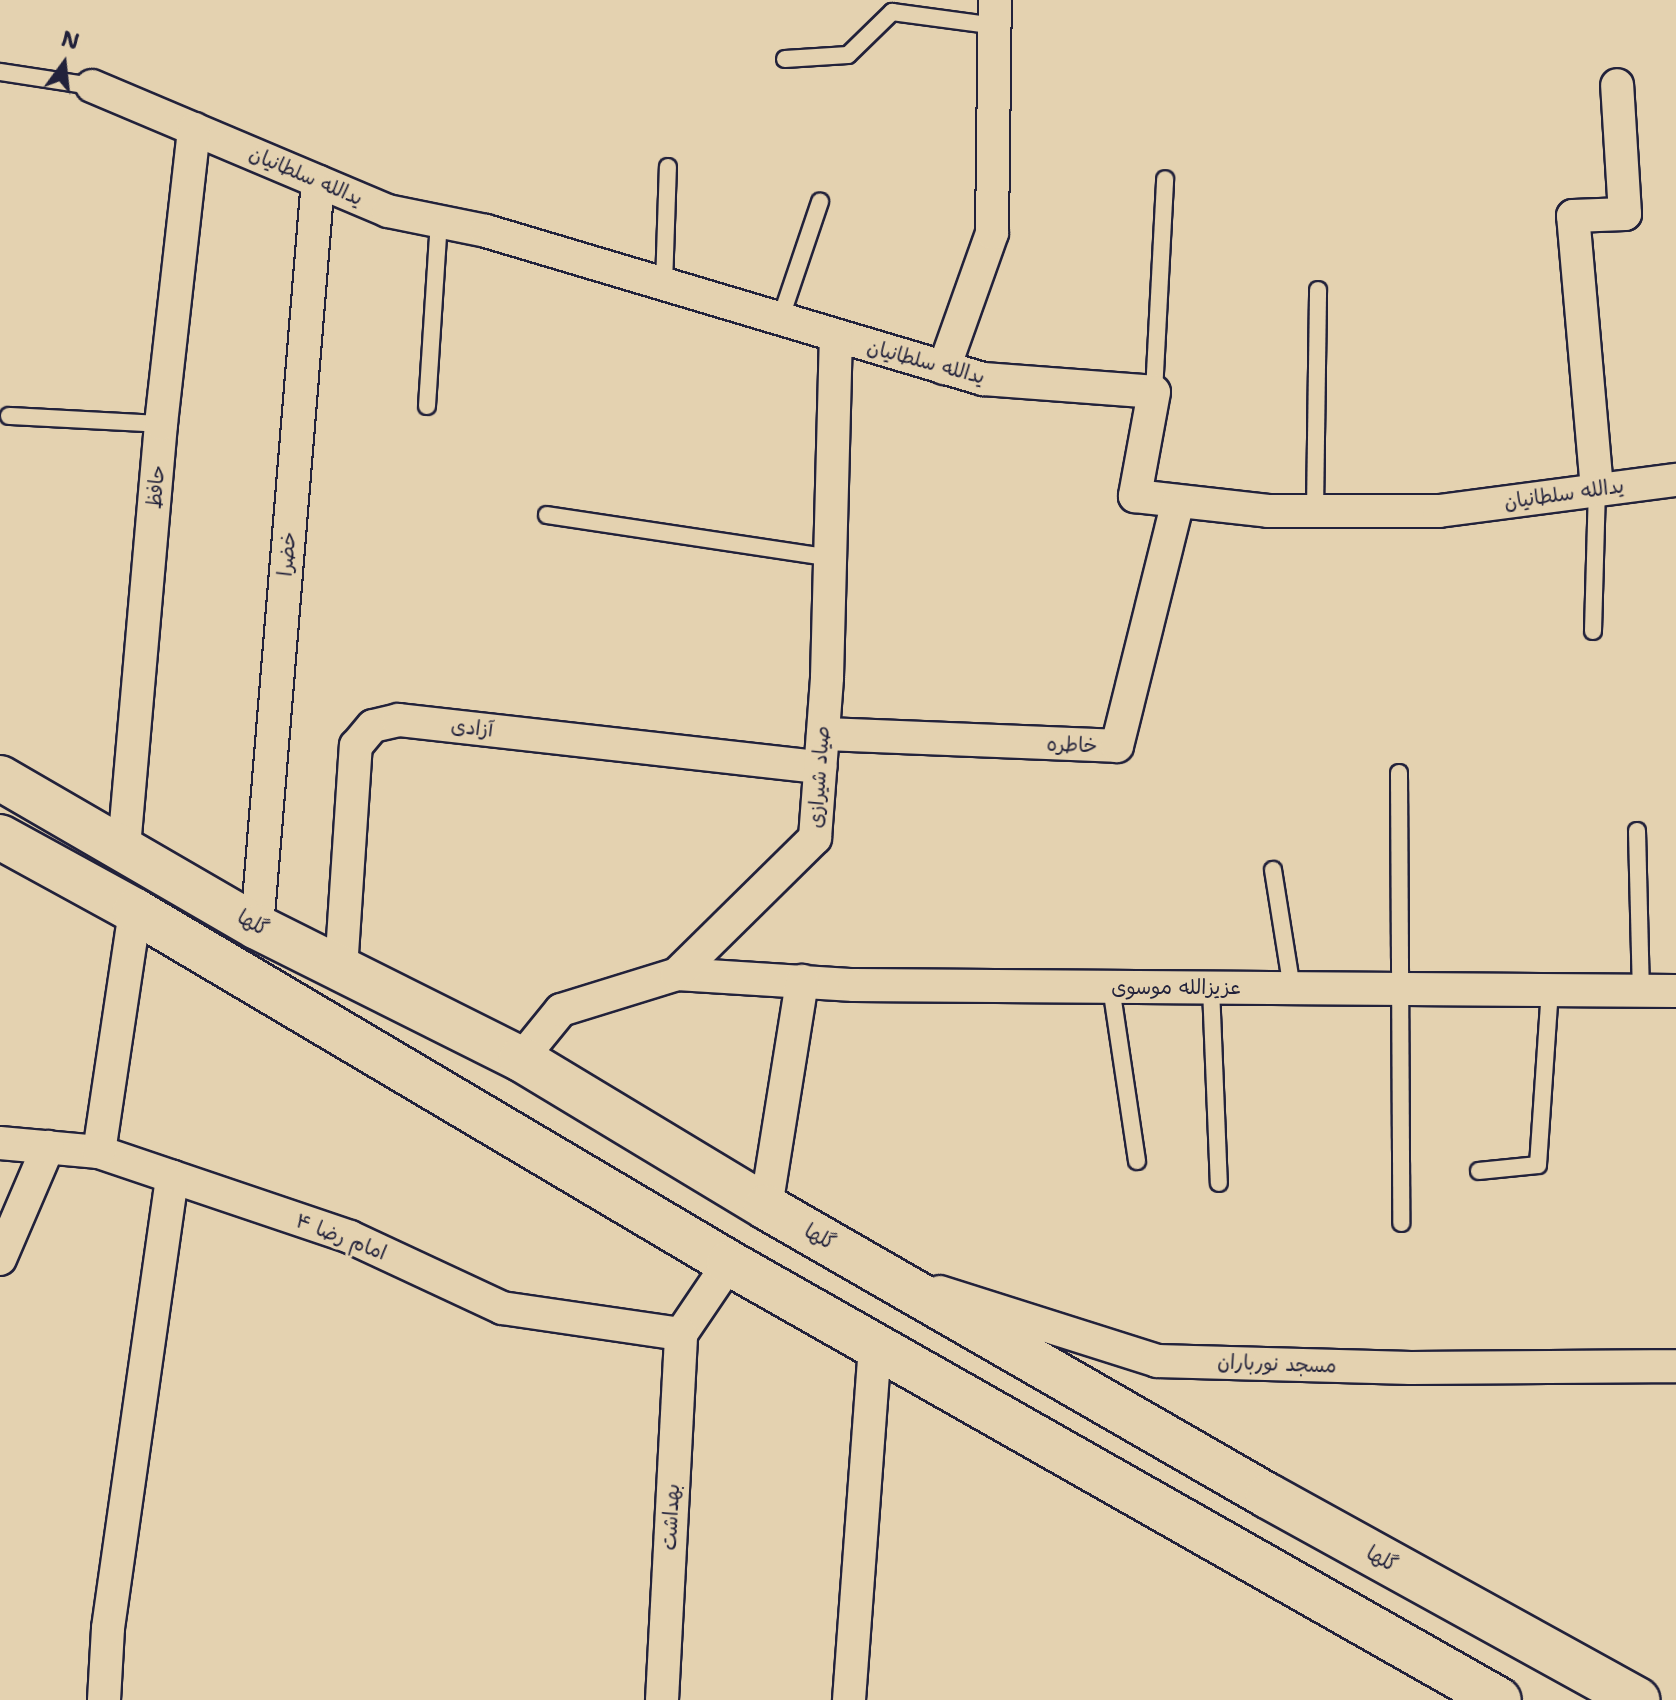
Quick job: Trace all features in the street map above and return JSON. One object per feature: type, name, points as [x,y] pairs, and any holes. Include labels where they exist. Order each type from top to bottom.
[{"type":"main road","name":"گلها","points":[[0,778],[124,847],[257,927],[521,1059],[766,1207],[1268,1496],[1637,1700]]},
{"type":"main road","points":[[0,837],[135,911],[729,1263],[1477,1694]]},
{"type":"main road","points":[[729,1263],[766,1207]]},
{"type":"street","points":[[944,368],[992,233],[995,13]]},
{"type":"street","points":[[1597,489],[1573,216],[1625,214],[1617,85]]},
{"type":"street","name":"یدالله سلطانیان","points":[[92,86],[388,211],[486,231],[983,379],[1154,392],[1135,496],[1268,511],[1439,511],[1676,480]]},
{"type":"street","name":"حافظ","points":[[124,847],[161,424],[194,129]]},
{"type":"street","name":"خضرا","points":[[257,927],[318,181]]},
{"type":"street","name":"صیاد شیرازی","points":[[521,1059],[561,1010],[677,974],[815,838],[823,734],[836,337]]},
{"type":"street","name":"خاطره","points":[[823,734],[1117,746],[1178,501]]},
{"type":"street","name":"آزادی","points":[[341,969],[356,746],[373,726],[398,720],[820,767]]},
{"type":"street","points":[[99,1152],[135,911]]},
{"type":"street","name":"عزیزالله موسوی","points":[[677,974],[854,985],[1676,991]]},
{"type":"street","points":[[766,1207],[802,981]]},
{"type":"street","name":"امام رضا ۴","points":[[0,1143],[99,1152],[350,1237],[502,1308],[681,1334]]},
{"type":"street","points":[[0,1259],[48,1147]]},
{"type":"street","points":[[104,1700],[108,1628],[172,1177]]},
{"type":"street","points":[[681,1334],[729,1263]]},
{"type":"street","name":"مسجد نورباران","points":[[891,1277],[1157,1361],[1411,1368],[1676,1366]]},
{"type":"street","name":"بهداشت","points":[[662,1700],[681,1334]]},
{"type":"street","points":[[849,1700],[875,1346]]},
{"type":"lane","points":[[785,59],[848,55],[892,12],[995,13]]},
{"type":"lane","points":[[0,72],[92,86]]},
{"type":"lane","points":[[664,285],[668,167]]},
{"type":"lane","points":[[1154,392],[1165,179]]},
{"type":"lane","points":[[780,320],[820,202]]},
{"type":"lane","points":[[427,406],[439,221]]},
{"type":"lane","points":[[1315,510],[1318,290]]},
{"type":"lane","points":[[9,416],[161,424]]},
{"type":"lane","points":[[1593,631],[1597,489]]},
{"type":"lane","points":[[547,515],[830,558]]},
{"type":"lane","points":[[1399,773],[1401,1223]]},
{"type":"lane","points":[[1637,831],[1641,990]]},
{"type":"lane","points":[[1273,870],[1292,988]]},
{"type":"lane","points":[[1111,987],[1137,1161]]},
{"type":"lane","points":[[1211,988],[1219,1183]]},
{"type":"lane","points":[[1479,1171],[1538,1165],[1550,990]]}]
